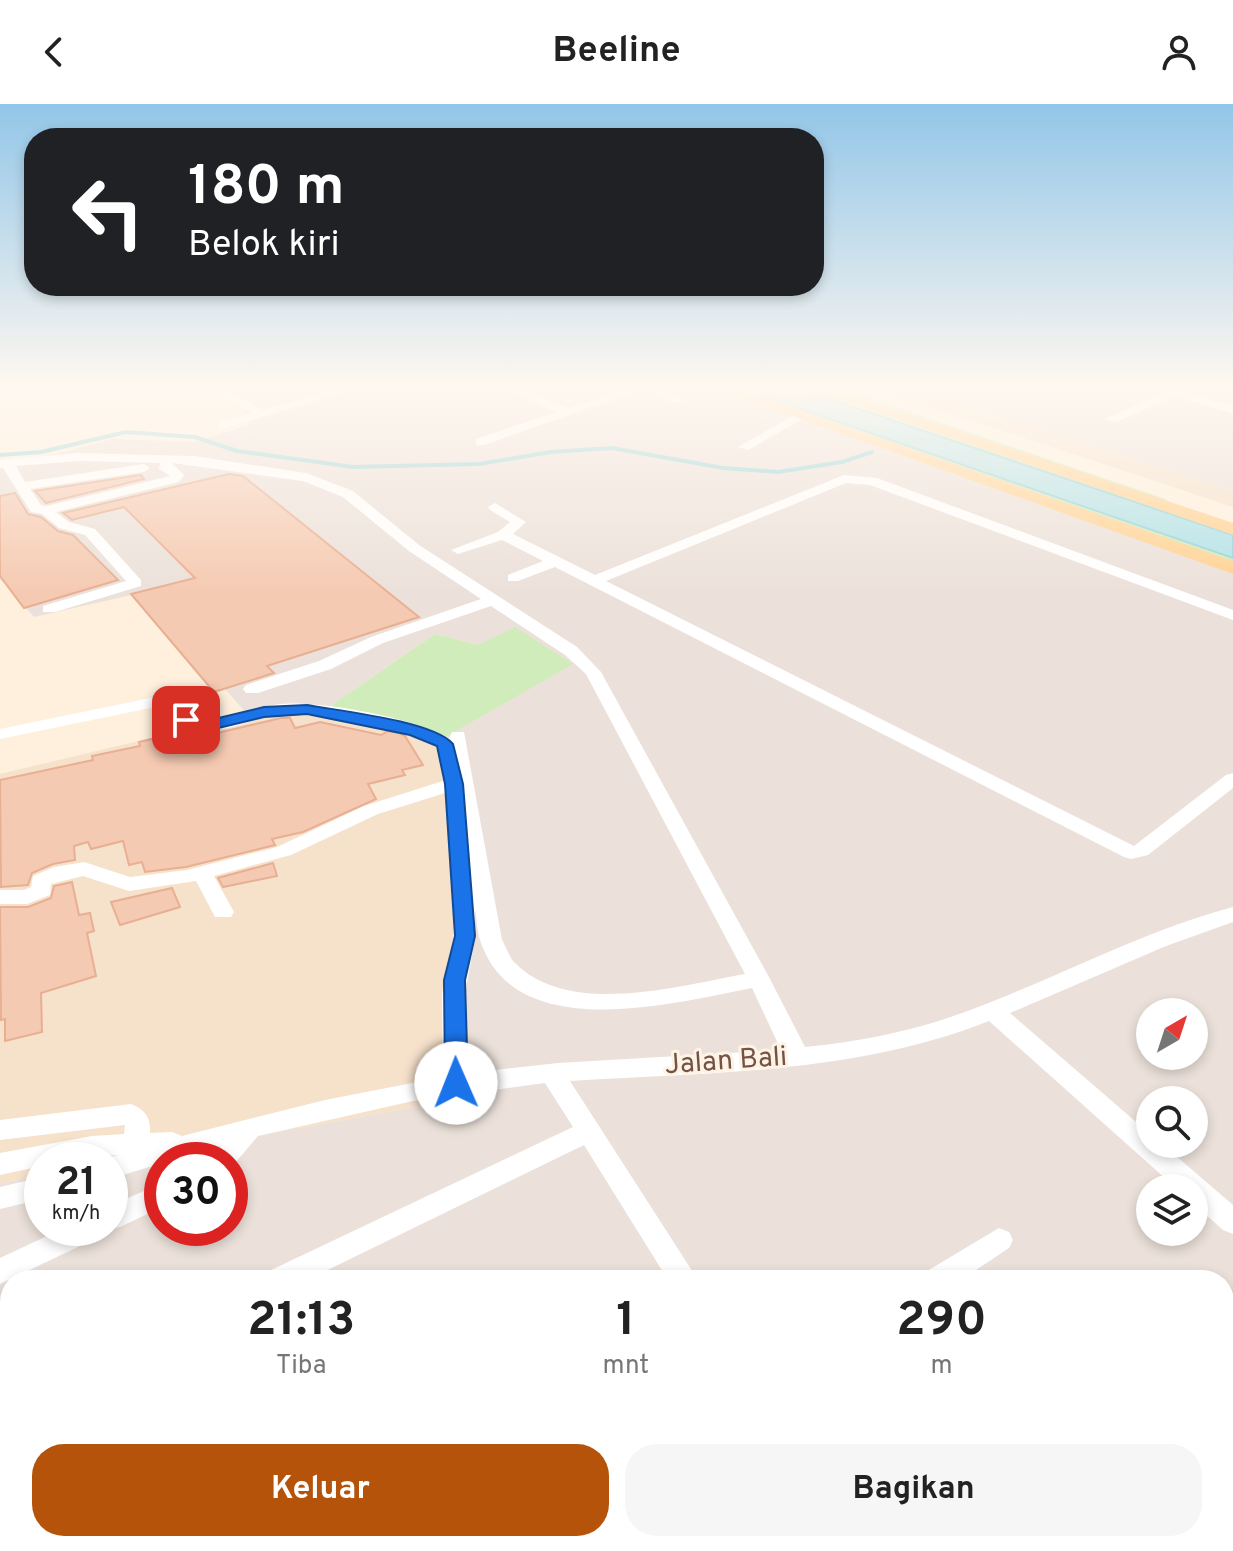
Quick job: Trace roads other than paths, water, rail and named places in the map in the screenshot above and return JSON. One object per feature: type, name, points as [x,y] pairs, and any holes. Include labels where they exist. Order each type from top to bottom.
[{"type":"main road","points":[[917,457],[1233,568]]},
{"type":"main road","points":[[1027,457],[1233,529]]},
{"type":"main road","points":[[1163,502],[1233,521]]},
{"type":"street","points":[[3,463],[78,457],[166,462],[268,469],[329,485],[348,494],[414,548],[571,651],[593,672],[759,979],[797,1057]]},
{"type":"street","points":[[22,486],[166,462]]},
{"type":"street","points":[[3,463],[36,509],[46,510],[177,477],[166,462]]},
{"type":"street","points":[[594,581],[844,479],[856,477],[1233,615]]},
{"type":"street","points":[[458,550],[503,535],[519,522],[495,507]]},
{"type":"street","points":[[46,510],[64,525],[90,532],[136,584],[49,609]]},
{"type":"street","points":[[503,535],[1131,853],[1141,851],[1233,779]]},
{"type":"street","points":[[513,578],[555,562]]},
{"type":"street","points":[[252,689],[325,665],[377,640],[493,600]]},
{"type":"street","points":[[0,734],[155,702],[171,705],[186,720],[206,726],[264,712],[307,709],[394,726],[439,739],[449,752],[454,784],[465,936],[454,980],[456,1083]]},
{"type":"street","points":[[458,736],[491,940],[506,967],[537,990],[578,1000],[618,1003],[759,979]]},
{"type":"street","points":[[0,897],[27,897],[42,890],[40,881],[44,877],[67,870],[92,869],[112,880],[140,884],[202,873],[284,851],[371,810],[454,784]]},
{"type":"street","points":[[202,873],[223,912]]},
{"type":"street","name":"Jalan Bali","points":[[128,1163],[249,1129],[456,1083],[797,1057],[917,1037],[994,1012],[1148,944],[1233,914]]},
{"type":"street","points":[[994,1012],[1233,1222]]},
{"type":"street","points":[[552,1074],[678,1270]]},
{"type":"street","points":[[0,1130],[131,1114],[138,1122],[137,1143]]},
{"type":"street","points":[[239,1142],[249,1129]]},
{"type":"street","points":[[300,1270],[589,1131]]},
{"type":"street","name":"Jalan Bali","points":[[0,1164],[92,1146],[200,1141]]},
{"type":"street","points":[[0,1198],[24,1192]]},
{"type":"street","points":[[952,1270],[999,1240]]},
{"type":"street","points":[[4,1270],[54,1246]]},
{"type":"water","points":[[939,457],[1000,457],[1233,535],[1233,558]]},
{"type":"waterway","points":[[277,457],[353,467],[479,464],[524,457]]},
{"type":"waterway","points":[[659,457],[723,468],[778,472],[858,457]]}]
